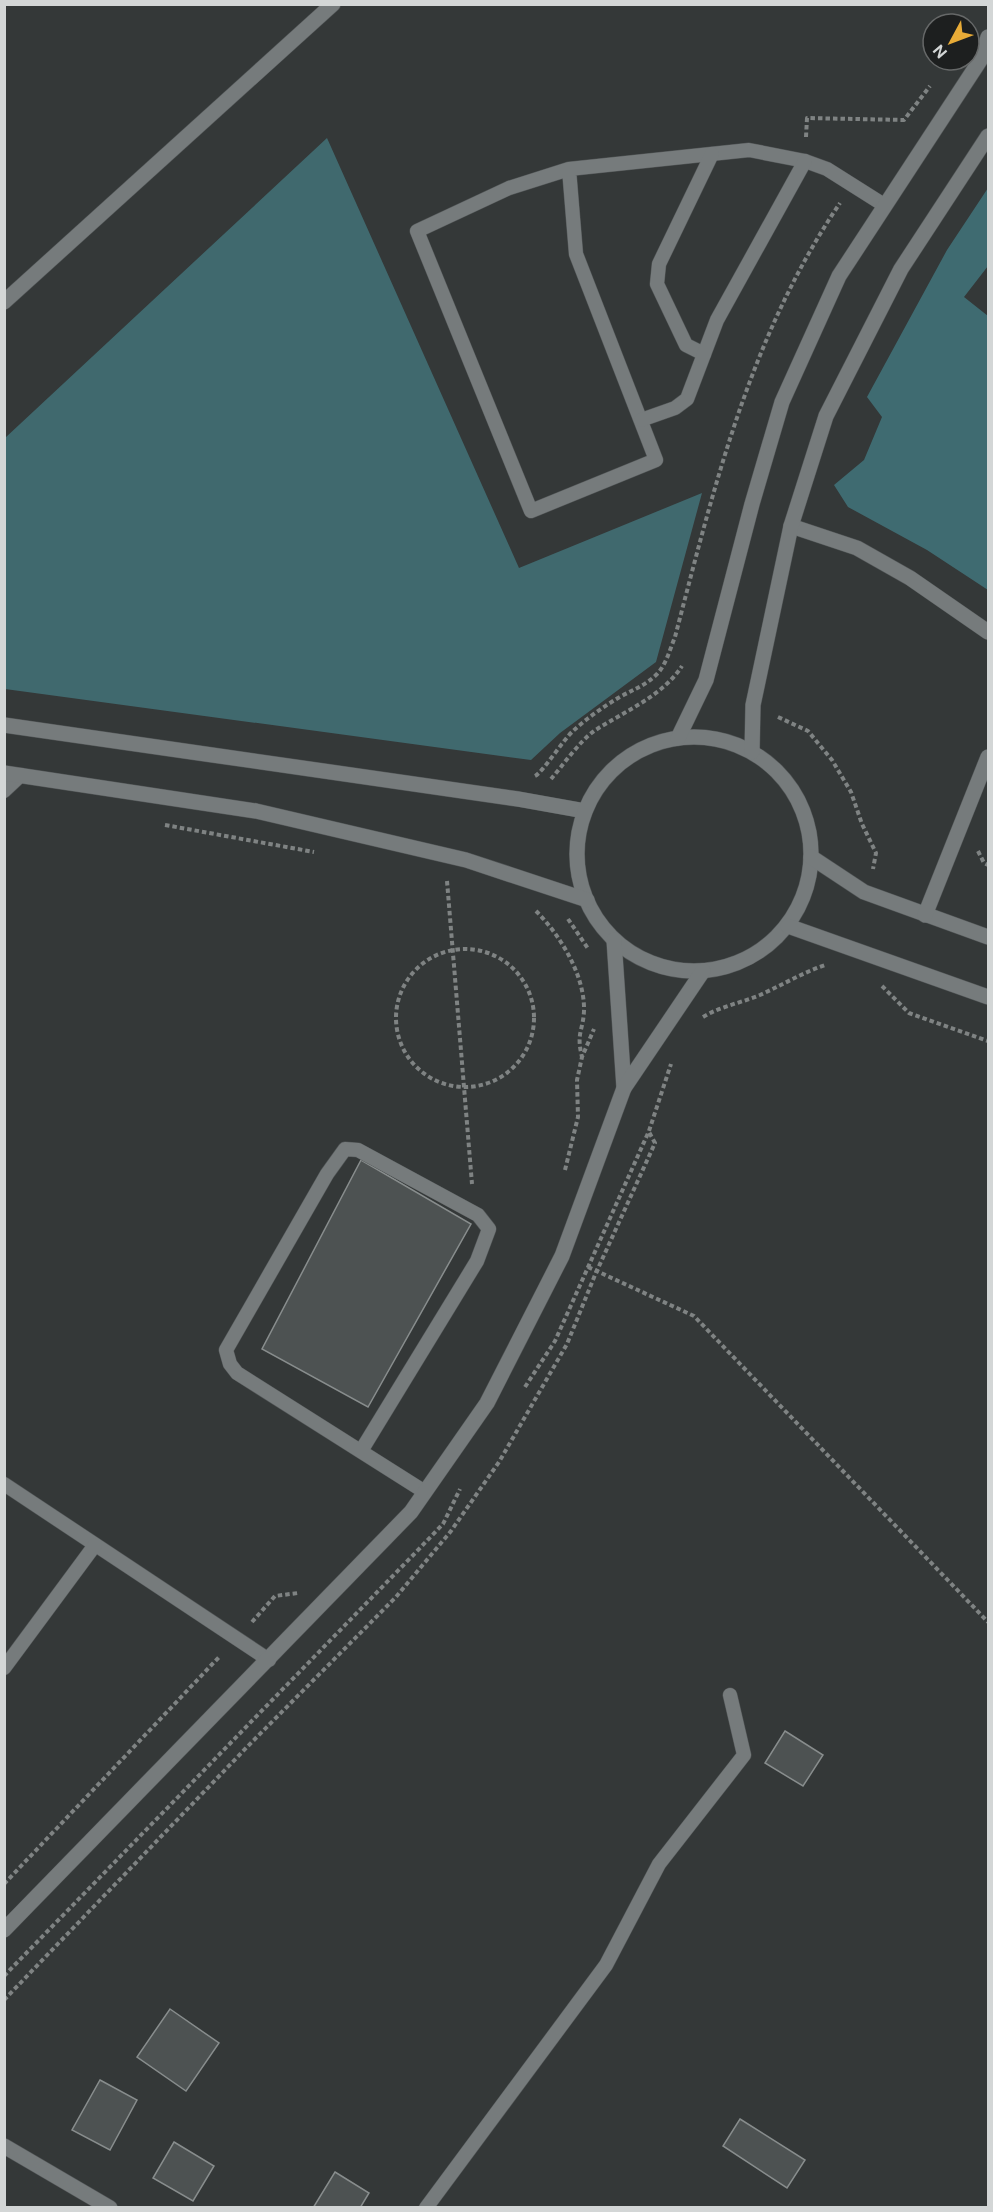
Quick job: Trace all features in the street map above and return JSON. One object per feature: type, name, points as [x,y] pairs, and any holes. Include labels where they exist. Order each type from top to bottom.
[{"type":"street","points":[[4,302],[333,4]]},
{"type":"street","points":[[678,738],[706,680],[752,504],[782,402],[839,276],[981,59],[988,37]]},
{"type":"street","points":[[752,752],[753,705],[791,526],[826,416],[901,269],[988,136]]},
{"type":"street","points":[[791,526],[857,548],[910,578],[988,632]]},
{"type":"street","points":[[4,724],[518,799],[585,811]]},
{"type":"street","points":[[703,737],[728,742],[752,752],[772,767],[789,786],[801,808],[809,832],[812,857],[808,882],[800,905],[788,926],[770,944],[750,958],[727,967],[703,972],[678,971],[655,965],[633,954],[614,940],[598,921],[579,877],[577,854],[579,830],[585,811],[598,786],[614,768],[633,754],[655,744],[678,738],[703,737]]},
{"type":"street","points":[[925,915],[988,757]]},
{"type":"street","points":[[4,773],[256,811],[466,860],[587,900]]},
{"type":"street","points":[[812,857],[864,892],[988,937]]},
{"type":"street","points":[[788,926],[988,997]]},
{"type":"street","points":[[614,940],[624,1088]]},
{"type":"street","points":[[4,1930],[411,1512],[487,1402],[562,1256],[624,1088],[703,972]]},
{"type":"street","points":[[4,2146],[110,2208]]},
{"type":"lane","points":[[569,169],[576,254],[656,460],[531,511],[417,231],[509,188],[569,169],[749,150],[805,161],[827,170],[884,206]]},
{"type":"lane","points":[[704,354],[686,345],[657,284],[659,264],[712,154]]},
{"type":"lane","points":[[641,420],[675,408],[687,399],[717,320],[805,161]]},
{"type":"lane","points":[[4,790],[21,776]]},
{"type":"lane","points":[[362,1451],[477,1261],[489,1229],[478,1215],[358,1150],[345,1149],[327,1174],[226,1350],[230,1364],[237,1374],[425,1492]]},
{"type":"lane","points":[[4,1484],[269,1660]]},
{"type":"lane","points":[[4,1668],[95,1545]]},
{"type":"lane","points":[[426,2208],[606,1965],[659,1864],[744,1755],[730,1695]]},
{"type":"path","points":[[805,161],[807,118],[904,120],[930,86]]},
{"type":"path","points":[[529,779],[540,774],[555,751],[574,730],[619,698],[643,687],[659,672],[675,637],[719,471],[749,380],[776,318],[816,238],[852,185]]},
{"type":"path","points":[[549,780],[592,733],[633,709],[662,687]]},
{"type":"path","points":[[753,705],[808,731],[837,768],[851,792],[862,824],[876,853],[873,869],[864,892]]},
{"type":"path","points":[[156,823],[319,853]]},
{"type":"path","points":[[978,850],[984,863],[988,865]]},
{"type":"path","points":[[454,878],[447,877],[472,1191]]},
{"type":"path","points":[[535,910],[549,924],[568,952],[579,985],[584,1010],[578,1041],[582,1057]]},
{"type":"path","points":[[567,916],[589,951],[591,961]]},
{"type":"path","points":[[474,950],[495,956],[514,969],[527,987],[534,1008],[534,1030],[526,1052],[512,1069],[494,1082],[471,1088],[448,1085],[427,1076],[410,1060],[399,1039],[396,1016],[401,993],[412,973],[430,958],[452,951],[474,950]]},
{"type":"path","points":[[701,1017],[716,1009],[758,996],[803,973],[835,961]]},
{"type":"path","points":[[876,984],[882,986],[909,1013],[988,1041]]},
{"type":"path","points":[[563,1178],[578,1117],[577,1080],[582,1057],[594,1029],[595,1019]]},
{"type":"path","points":[[649,1131],[674,1056]]},
{"type":"path","points":[[588,1268],[694,1316],[988,1622]]},
{"type":"path","points":[[4,1884],[237,1639]]},
{"type":"shaded area","points":[[327,138],[519,568],[702,493],[656,662],[560,733],[531,760],[5,689],[5,438]]},
{"type":"shaded area","points":[[988,188],[988,266],[964,297],[988,316],[988,590],[927,550],[848,507],[834,485],[864,460],[882,417],[867,397],[947,250]]},
{"type":"building","points":[[361,1160],[471,1224],[368,1407],[262,1349]]},
{"type":"building","points":[[785,1731],[823,1755],[803,1786],[765,1763]]},
{"type":"building","points":[[170,2009],[219,2043],[186,2091],[137,2057]]},
{"type":"building","points":[[100,2080],[137,2100],[110,2150],[72,2130]]},
{"type":"building","points":[[740,2119],[805,2160],[787,2188],[723,2146]]},
{"type":"building","points":[[174,2142],[214,2166],[193,2201],[153,2178]]},
{"type":"building","points":[[335,2172],[369,2193],[360,2208],[313,2208]]}]
